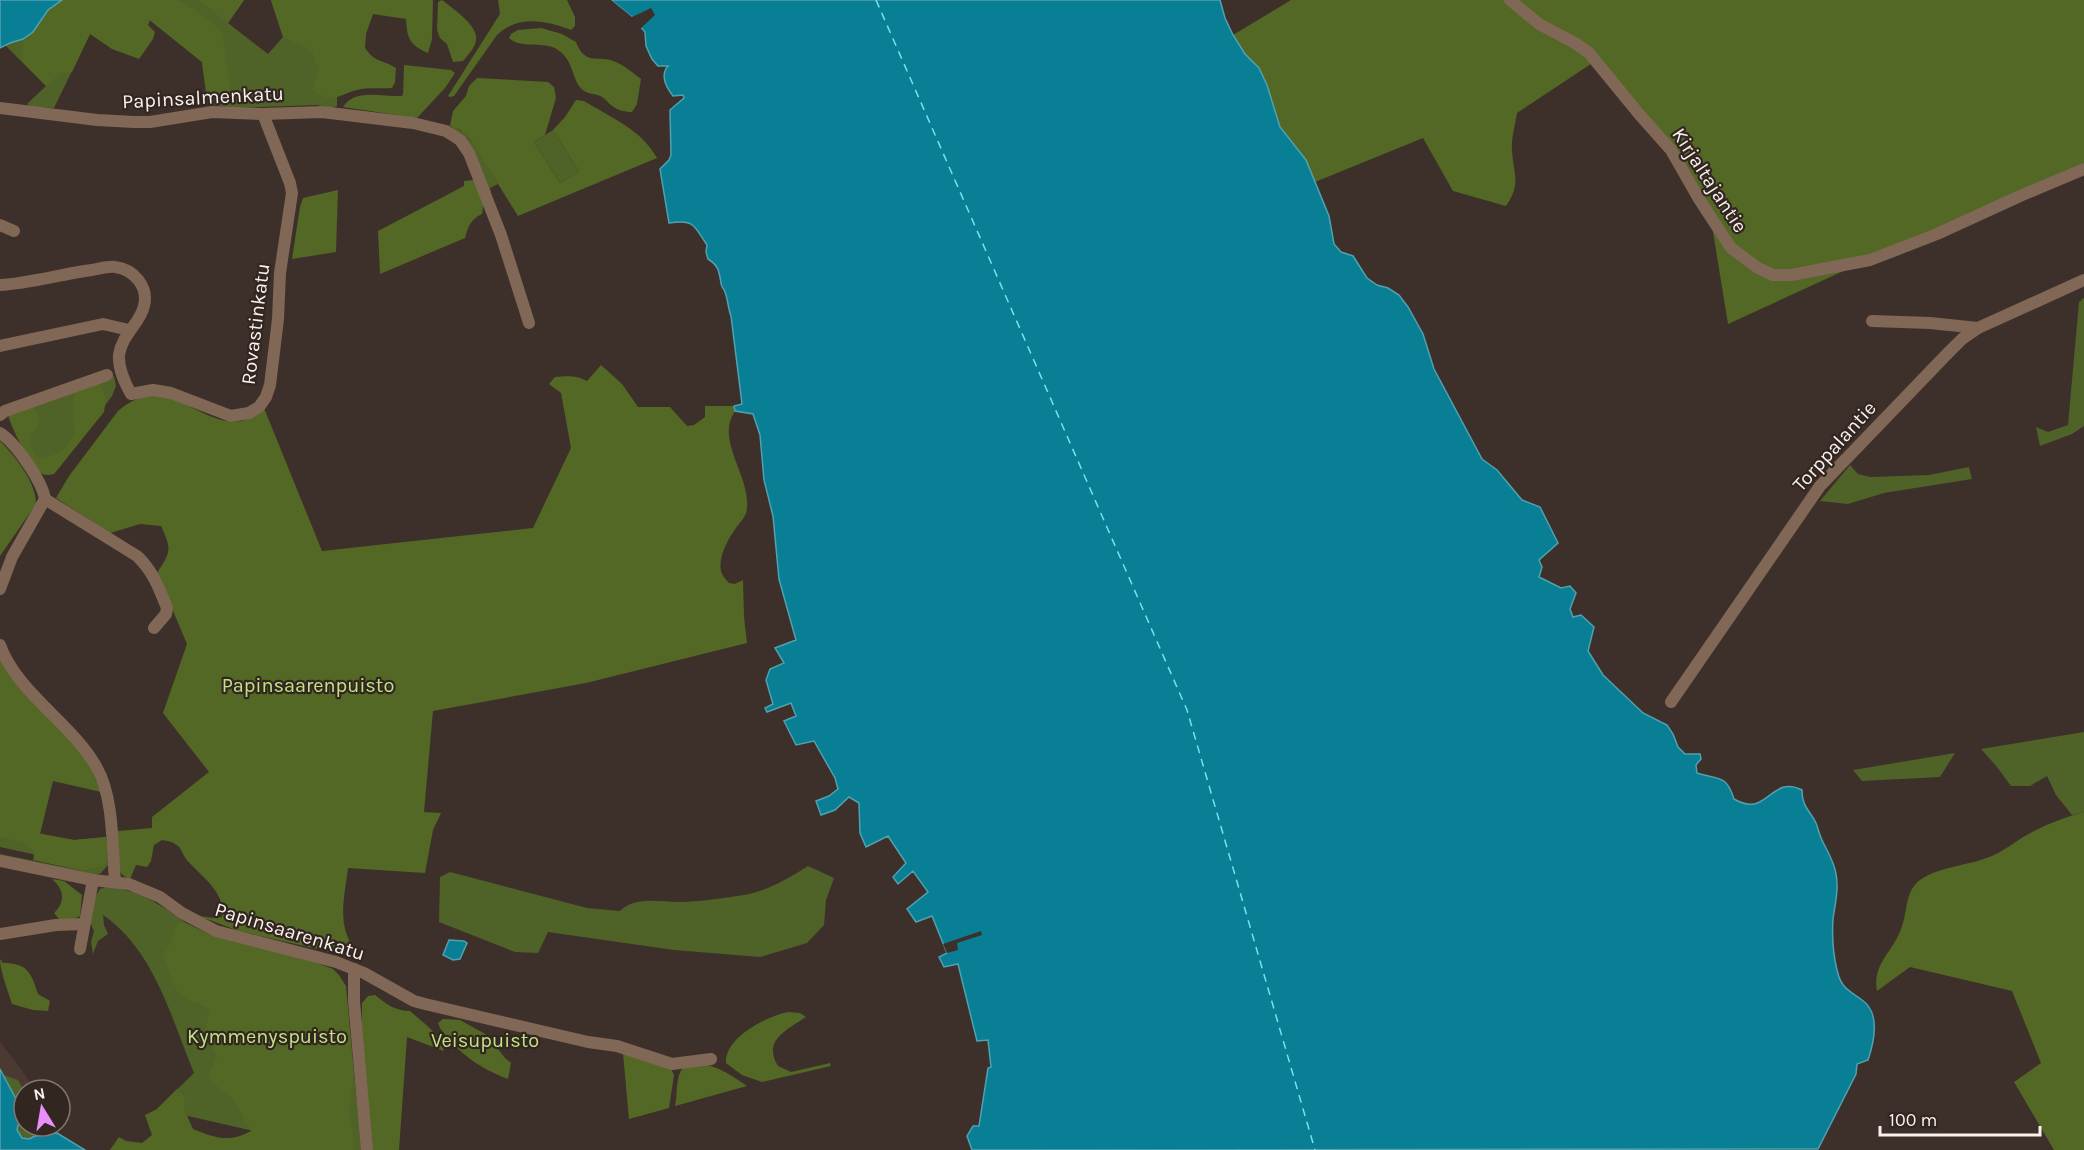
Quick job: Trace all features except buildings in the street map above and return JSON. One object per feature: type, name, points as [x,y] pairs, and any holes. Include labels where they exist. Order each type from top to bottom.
[{"type":"street","name":"Kirjaltajantie","points":[[1510,0],[1539,24],[1575,42],[1589,53],[1671,150],[1731,248],[1758,268],[1773,275],[1791,275],[1870,260],[2084,170]]},
{"type":"street","name":"Papinsalmenkatu","points":[[0,108],[97,120],[134,122],[150,122],[212,112],[263,114],[306,112],[427,126],[454,135],[465,146],[473,164],[501,235],[529,323]]},
{"type":"street","name":"Rovastinkatu","points":[[129,330],[122,342],[119,358],[123,380],[131,394],[153,390],[171,393],[231,416],[255,411],[266,397],[270,385],[278,319],[280,273],[292,193],[263,114]]},
{"type":"street","points":[[0,225],[14,231]]},
{"type":"street","points":[[0,285],[114,267],[133,273],[139,280],[144,294],[143,310],[129,330],[103,324],[0,346]]},
{"type":"street","name":"Torppalantie","points":[[1671,702],[1820,486],[1946,354],[1978,328],[2084,280]]},
{"type":"street","points":[[1872,321],[1930,323],[1978,328]]},
{"type":"street","points":[[0,415],[5,411],[107,375]]},
{"type":"street","points":[[0,431],[14,446],[44,494],[147,565],[167,608],[163,619],[154,628]]},
{"type":"street","points":[[0,589],[4,574],[44,494]]},
{"type":"street","points":[[0,645],[5,661],[87,751],[98,768],[107,795],[115,881]]},
{"type":"street","name":"Papinsaarenkatu","points":[[0,861],[93,880],[129,884],[160,897],[182,913],[216,931],[336,962],[364,973],[414,1001],[579,1040],[617,1046],[672,1064],[711,1059]]},
{"type":"street","points":[[80,949],[93,880]]},
{"type":"street","points":[[0,934],[56,925],[84,924]]},
{"type":"street","points":[[354,969],[354,1001],[366,1150]]},
{"type":"shaded area","points":[[0,1042],[27,1078],[12,1078],[12,1084],[0,1069]]},
{"type":"green space","points":[[24,0],[244,0],[228,23],[268,54],[283,37],[271,0],[337,0],[337,106],[331,108],[317,105],[234,108],[208,104],[202,62],[143,15],[90,34],[54,108],[31,107],[27,104],[46,86],[6,46],[10,43]]},
{"type":"green space","points":[[62,0],[177,0],[189,6],[222,31],[232,99],[219,94],[206,93],[202,62],[150,20],[148,25],[155,32],[153,39],[139,59],[112,49],[90,34],[72,72],[60,74],[46,86],[22,61],[23,39],[33,32],[48,10]]},
{"type":"green space","points":[[197,0],[244,0],[228,23]]},
{"type":"green space","points":[[271,0],[433,0],[432,39],[428,53],[413,44],[407,32],[406,19],[373,14],[366,34],[365,48],[376,59],[396,68],[392,88],[361,89],[335,98],[325,97],[313,89],[319,67],[312,51],[283,37]]},
{"type":"green space","points":[[442,0],[469,23],[476,35],[474,46],[463,61],[453,62],[447,44],[440,38],[437,30],[438,2]]},
{"type":"green space","points":[[498,0],[567,0],[575,17],[575,26],[571,30],[542,22],[514,24],[497,35],[454,96],[448,96],[500,14]]},
{"type":"green space","points":[[1291,0],[2084,0],[2084,163],[1728,324],[1709,207],[1600,58],[1517,113],[1512,146],[1515,185],[1514,192],[1506,206],[1453,191],[1423,138],[1315,182],[1306,160],[1280,127],[1259,68],[1245,54],[1233,35]]},
{"type":"green space","points":[[541,28],[562,34],[576,42],[584,55],[616,62],[641,79],[637,104],[632,112],[618,109],[601,97],[581,89],[569,62],[558,50],[546,46],[520,44],[509,38],[518,30]]},
{"type":"green space","points":[[404,65],[451,70],[455,73],[445,88],[417,118],[343,107],[348,101],[362,95],[402,96]]},
{"type":"green space","points":[[477,78],[548,82],[554,87],[556,98],[545,135],[534,142],[560,183],[579,171],[553,130],[576,100],[584,101],[625,125],[651,148],[657,158],[518,216],[470,139],[459,129],[450,126],[453,111]]},
{"type":"green space","points":[[450,124],[472,142],[498,184],[490,188],[492,199]]},
{"type":"green space","points":[[553,130],[579,171],[560,183],[534,142]]},
{"type":"green space","points":[[474,180],[484,201],[482,214],[470,223],[465,238],[380,274],[378,231],[464,186],[464,181]]},
{"type":"green space","points":[[338,190],[336,252],[292,259],[303,198]]},
{"type":"green space","points":[[2084,298],[2084,426],[2072,434],[2040,446],[2036,427],[2048,432],[2068,425],[2079,302]]},
{"type":"green space","name":"Papinsaarenpuisto","points":[[601,365],[622,384],[638,407],[670,407],[687,426],[694,425],[705,417],[705,406],[734,406],[735,411],[730,422],[729,434],[744,483],[747,511],[727,543],[720,566],[722,574],[729,583],[735,584],[743,580],[747,643],[586,683],[433,711],[424,812],[441,813],[433,830],[425,873],[348,868],[343,917],[347,936],[352,945],[349,953],[344,955],[239,931],[199,916],[222,917],[220,900],[211,885],[186,859],[179,847],[171,842],[162,840],[154,845],[151,861],[147,867],[136,865],[130,879],[123,875],[117,859],[118,831],[152,828],[152,817],[209,772],[163,713],[187,644],[157,573],[168,550],[167,540],[161,526],[140,524],[110,533],[56,498],[69,476],[118,411],[136,400],[153,396],[169,398],[214,418],[229,421],[248,419],[264,408],[322,551],[533,528],[571,448],[561,393],[549,384],[555,377],[567,376],[587,381]]},
{"type":"green space","points":[[114,376],[116,386],[112,396],[59,468],[42,472],[13,413]]},
{"type":"green space","points":[[100,382],[106,399],[104,412],[54,474],[41,473],[26,454],[8,415],[31,406],[38,414],[38,427],[31,434],[30,446],[37,457],[56,454],[64,448],[75,432],[72,416],[74,391]]},
{"type":"green space","points":[[0,441],[29,478],[36,504],[0,556]]},
{"type":"green space","points":[[1850,465],[1858,474],[1870,477],[1929,475],[1969,467],[1972,479],[1884,493],[1848,504],[1820,501]]},
{"type":"green space","points":[[0,657],[88,761],[101,792],[53,781],[40,834],[74,840],[106,837],[108,860],[103,867],[83,871],[33,860],[34,854],[28,846],[0,837]]},
{"type":"green space","points":[[2084,732],[2084,812],[2072,815],[2056,795],[2047,776],[2030,786],[2011,786],[1981,749]]},
{"type":"green space","points":[[1955,753],[1940,777],[1862,781],[1853,770]]},
{"type":"green space","points":[[2084,812],[2084,1150],[2054,1150],[2014,1082],[2041,1063],[2012,991],[1910,967],[1877,991],[1876,982],[1880,966],[1901,929],[1911,890],[1920,880],[1937,872],[1986,858],[2039,828]]},
{"type":"green space","points":[[0,820],[11,828],[74,840],[106,837],[108,865],[101,873],[95,875],[0,856],[0,854],[83,871],[97,868],[0,847]]},
{"type":"green space","points":[[808,866],[834,878],[826,900],[824,925],[807,943],[760,957],[674,950],[548,932],[538,953],[515,952],[439,922],[440,877],[450,872],[587,908],[620,911],[642,901],[691,902],[753,893],[777,884]]},
{"type":"green space","points":[[52,879],[64,881],[82,895],[80,916],[72,920],[59,919],[54,913],[58,909],[62,896],[59,887]]},
{"type":"green space","name":"Kymmenyspuisto","points":[[106,887],[138,894],[186,923],[181,923],[353,1076],[354,1073],[362,1150],[355,1150],[354,1147],[338,1150],[157,1109],[194,1073],[169,1008],[149,966],[121,930],[103,915],[108,934],[98,941],[93,954],[91,942],[94,931],[89,920],[95,897],[100,889]]},
{"type":"green space","name":"Kymmenyspuisto","points":[[181,922],[211,935],[317,963],[333,969],[339,975],[346,986],[354,1073],[349,1112],[355,1150],[110,1150],[119,1137],[126,1141],[142,1143],[152,1135],[145,1115],[157,1109],[177,1089],[185,1098],[184,1109],[193,1129],[222,1138],[236,1137],[251,1131],[233,1098],[207,1076],[217,1057],[205,1031],[210,1009],[180,995],[163,955],[170,944],[176,925]]},
{"type":"green space","points":[[0,959],[3,963],[18,965],[27,971],[38,994],[50,1001],[48,1011],[33,1010],[12,1004]]},
{"type":"green space","points":[[375,995],[391,1006],[410,1011],[435,1034],[444,1051],[407,1037],[399,1150],[370,1150],[362,1041],[362,1003],[368,996]]},
{"type":"green space","points":[[788,1012],[800,1013],[806,1017],[785,1031],[775,1042],[774,1057],[778,1066],[791,1072],[830,1063],[831,1066],[762,1082],[742,1075],[726,1063],[727,1054],[739,1037],[759,1023]]},
{"type":"green space","name":"Veisupuisto","points":[[443,1019],[460,1020],[487,1035],[511,1063],[508,1079],[478,1065],[462,1052],[440,1028],[438,1023]]},
{"type":"green space","points":[[623,1053],[671,1069],[674,1075],[669,1108],[629,1119]]},
{"type":"green space","points":[[703,1064],[721,1070],[747,1086],[675,1106],[680,1072],[683,1068]]},
{"type":"green space","points":[[4,1075],[12,1078],[12,1095],[0,1081]]},
{"type":"green space","points":[[12,1120],[12,1138],[65,1138],[86,1150],[0,1150],[0,1125]]},
{"type":"water","points":[[0,0],[62,0],[48,10],[33,32],[23,39],[0,48]]},
{"type":"water","points":[[611,0],[1220,0],[1233,35],[1245,54],[1259,68],[1267,85],[1280,127],[1306,160],[1329,216],[1334,244],[1341,252],[1353,256],[1367,278],[1399,295],[1423,334],[1434,369],[1482,459],[1497,470],[1522,500],[1540,507],[1558,543],[1539,560],[1542,567],[1539,577],[1561,588],[1570,586],[1576,593],[1570,609],[1573,617],[1581,615],[1594,627],[1588,651],[1603,675],[1643,713],[1667,725],[1678,747],[1685,754],[1700,754],[1701,759],[1696,765],[1697,773],[1721,779],[1728,785],[1734,799],[1745,804],[1754,804],[1783,787],[1802,790],[1805,804],[1816,823],[1836,874],[1833,938],[1839,976],[1846,988],[1868,1006],[1874,1020],[1868,1060],[1857,1064],[1856,1074],[1818,1149],[972,1150],[967,1136],[973,1126],[979,1126],[988,1068],[991,1067],[988,1040],[977,1041],[958,964],[944,967],[939,957],[947,953],[932,916],[916,922],[907,909],[928,892],[913,871],[898,884],[893,877],[906,863],[888,836],[866,847],[860,833],[859,803],[849,797],[835,810],[821,815],[816,801],[829,796],[838,789],[835,778],[814,741],[796,745],[784,721],[796,716],[791,703],[767,712],[765,708],[773,704],[766,680],[770,669],[784,663],[775,648],[796,640],[779,579],[773,516],[764,480],[760,435],[753,414],[735,411],[734,406],[742,404],[731,316],[718,269],[708,259],[707,245],[693,225],[684,222],[669,223],[660,169],[671,155],[670,110],[684,98],[683,95],[673,96],[664,77],[668,66],[658,66],[646,46],[645,32],[632,17]]},
{"type":"water","points":[[449,940],[467,943],[460,959],[453,960],[443,955]]},
{"type":"water","points":[[0,1069],[12,1092],[12,1138],[65,1138],[85,1150],[0,1150]]},
{"type":"pier","points":[[606,0],[611,0],[632,17],[651,8],[655,15],[639,30],[629,18]]},
{"type":"pier","points":[[981,931],[982,935],[957,943],[958,950],[947,953],[943,944]]},
{"type":"ferry route","points":[[876,0],[1187,710],[1315,1150]]}]
